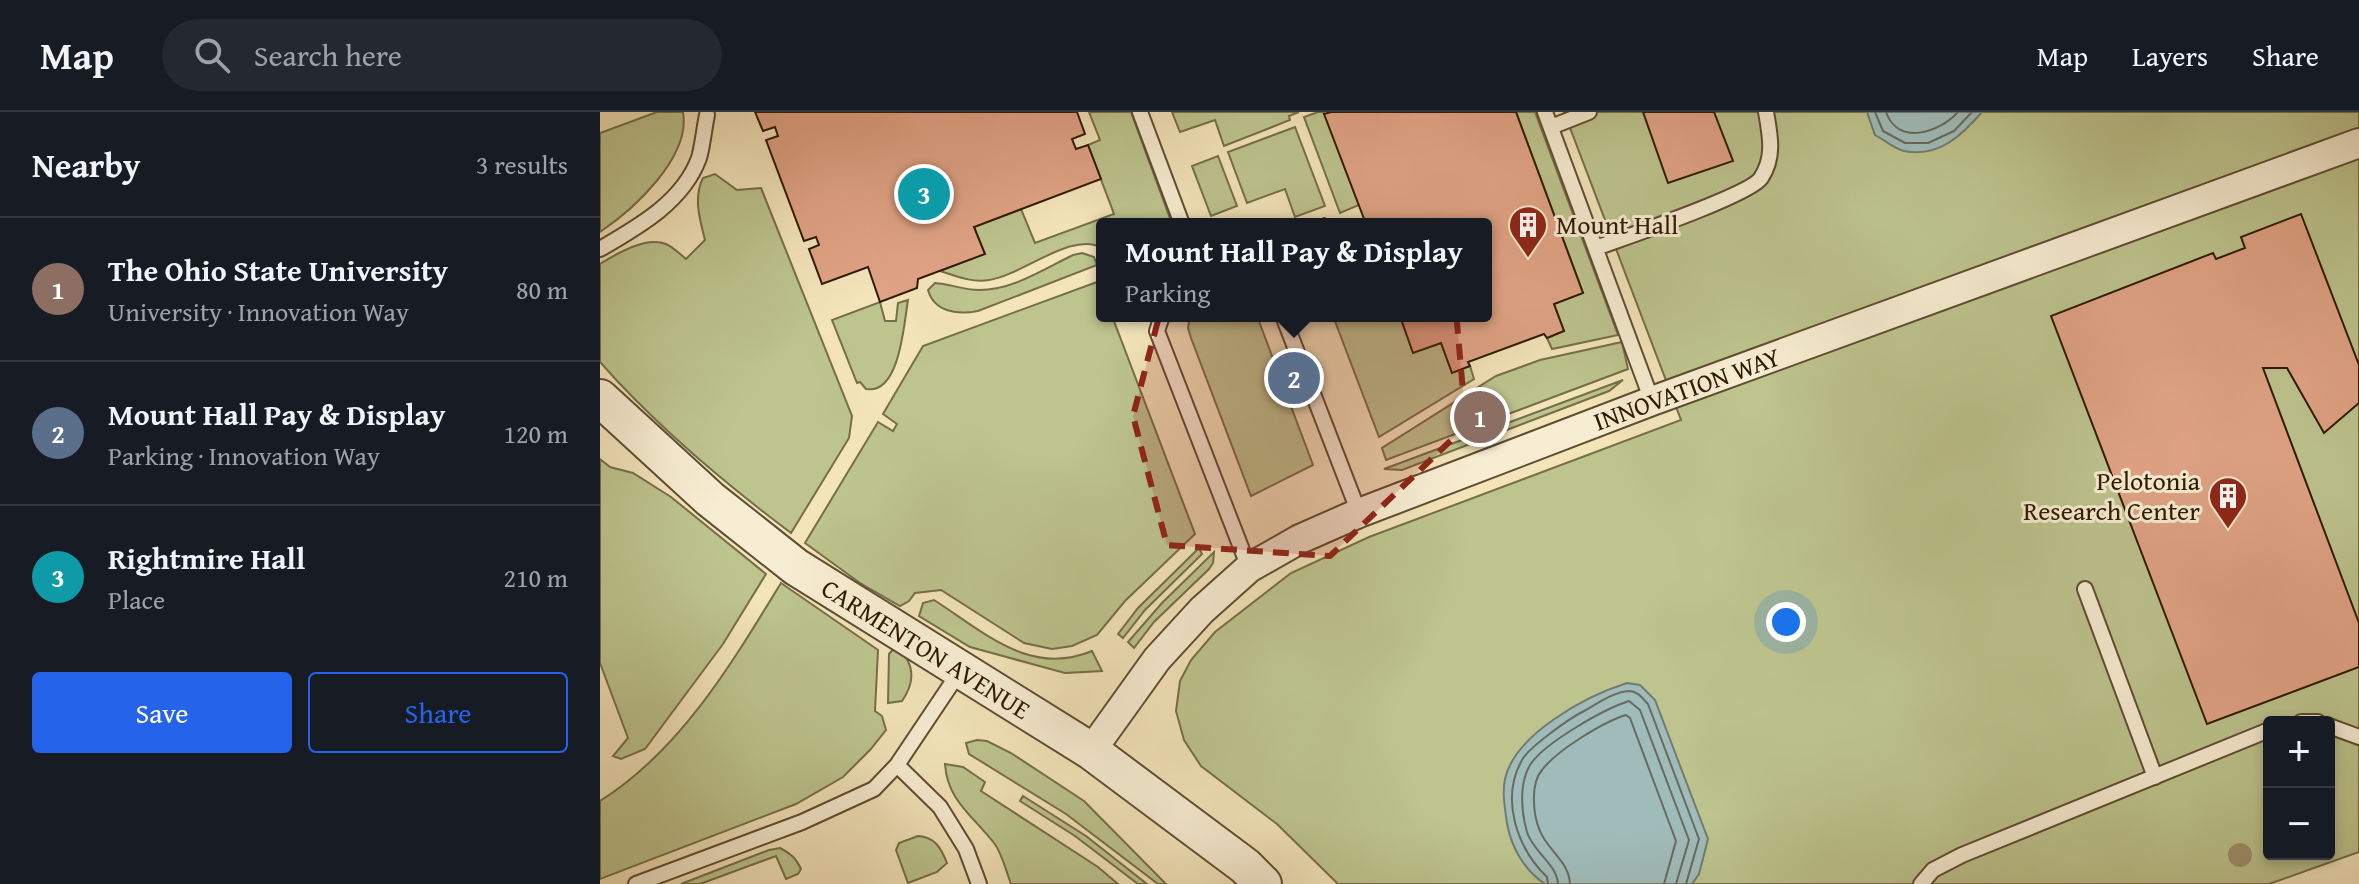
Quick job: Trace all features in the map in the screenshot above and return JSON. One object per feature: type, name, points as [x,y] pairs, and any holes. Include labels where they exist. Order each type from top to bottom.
[{"type":"street","name":"INNOVATION WAY","points":[[1091,751],[1157,659],[1202,610],[1249,568],[1300,539],[1359,513],[1652,401],[2359,143]]},
{"type":"street","name":"CARMENTON AVENUE","points":[[600,398],[710,499],[796,567],[1091,751],[1245,866],[1263,884]]},
{"type":"lane","points":[[1140,112],[1180,218]]},
{"type":"lane","points":[[1545,112],[1652,401]]},
{"type":"lane","points":[[1551,127],[1589,112]]},
{"type":"lane","points":[[1596,248],[1735,195],[1760,181],[1770,161],[1771,138],[1766,112]]},
{"type":"lane","points":[[600,249],[638,227],[685,183],[699,158],[707,115]]},
{"type":"lane","points":[[1160,322],[1157,331],[1249,568]]},
{"type":"lane","points":[[1285,322],[1359,513]]},
{"type":"lane","points":[[2085,589],[2155,777]]},
{"type":"lane","points":[[636,884],[802,822],[874,789],[897,765],[960,671]]},
{"type":"lane","points":[[2335,728],[2359,737]]},
{"type":"lane","points":[[1921,884],[1933,870],[1962,855],[2263,732]]},
{"type":"lane","points":[[897,765],[940,807],[966,849],[979,884]]},
{"type":"highlighted area","points":[[1324,220],[1453,277],[1466,426],[1330,556],[1167,545],[1133,416],[1174,259]]},
{"type":"green space","points":[[657,112],[683,112],[683,129],[678,146],[669,164],[643,196],[600,232],[600,133]]},
{"type":"green space","points":[[1089,112],[1131,112],[1170,218],[1103,218],[1114,214],[1088,145],[1100,140]]},
{"type":"green space","points":[[1172,112],[1299,112],[1289,116],[1290,120],[1224,146],[1215,120],[1180,132]]},
{"type":"green space","points":[[1324,112],[1359,205],[1340,213],[1304,117]]},
{"type":"green space","points":[[1516,112],[1535,112],[1618,335],[1552,349],[1547,338],[1564,331],[1554,304],[1583,293]]},
{"type":"green space","points":[[1564,112],[2359,112],[2359,852],[2269,884],[1338,884],[1277,824],[1201,766],[1184,740],[1176,711],[1180,681],[1191,660],[1215,632],[1291,573],[1369,537],[1681,420]]},
{"type":"green space","points":[[1295,127],[1325,206],[1295,217],[1285,189],[1247,203],[1228,152]]},
{"type":"green space","points":[[1218,156],[1237,206],[1211,216],[1192,166]]},
{"type":"green space","points":[[715,174],[737,190],[761,188],[852,416],[849,438],[791,533],[691,452],[644,409],[600,362],[600,264],[632,247],[650,242],[666,244],[686,259],[705,240],[698,193],[703,178]]},
{"type":"green space","points":[[1021,209],[1035,243],[1096,221],[1096,246],[1077,245],[1062,249],[1002,277],[970,280],[940,271],[984,254],[974,227]]},
{"type":"green space","points":[[1082,253],[1094,257],[1096,265],[978,311],[948,310],[936,303],[928,290],[935,283],[973,290],[992,289],[1028,278]]},
{"type":"green space","points":[[1096,282],[1096,322],[1114,322],[1195,534],[1125,601],[1097,635],[1072,646],[1052,649],[1024,643],[941,590],[915,593],[900,606],[860,583],[805,543],[878,422],[893,431],[897,424],[883,414],[923,346]]},
{"type":"green space","points":[[908,300],[902,340],[893,370],[877,388],[866,389],[860,382],[857,383],[832,320],[880,302],[885,321],[896,321],[898,303]]},
{"type":"green space","points":[[1189,322],[1259,322],[1313,465],[1251,496],[1188,328]]},
{"type":"green space","points":[[1335,322],[1402,322],[1413,352],[1441,343],[1452,372],[1470,366],[1474,379],[1379,437]]},
{"type":"green space","points":[[1622,342],[1628,369],[1386,460],[1382,448],[1496,376],[1540,360]]},
{"type":"green space","points":[[1623,380],[1609,391],[1402,470],[1384,469]]},
{"type":"green space","points":[[600,459],[610,467],[633,473],[671,497],[766,574],[723,644],[645,749],[621,759],[613,756],[628,738],[600,663]]},
{"type":"green space","points":[[1199,548],[1202,554],[1145,610],[1123,638],[1118,634],[1138,608]]},
{"type":"green space","points":[[1214,552],[1209,569],[1154,622],[1134,648],[1128,642]]},
{"type":"green space","points":[[781,583],[878,650],[875,711],[882,716],[886,730],[843,777],[796,804],[600,879],[600,801],[656,757],[680,731],[724,674]]},
{"type":"green space","points":[[934,600],[990,637],[1028,655],[1069,658],[1092,651],[1102,671],[1065,673],[970,647],[919,616],[923,603]]},
{"type":"green space","points":[[896,646],[907,659],[911,679],[902,701],[888,703],[889,654]]},
{"type":"green space","points":[[987,741],[1011,753],[1084,801],[1166,884],[1158,884],[1066,814],[969,754],[966,743]]},
{"type":"green space","points":[[945,764],[963,767],[985,782],[981,791],[1098,867],[1118,884],[1011,884],[997,847],[956,798]]},
{"type":"green space","points":[[1023,796],[1086,836],[1147,884],[1138,884],[1075,836],[1020,801]]},
{"type":"green space","points":[[918,836],[937,844],[947,863],[937,872],[908,883],[896,850],[899,843]]},
{"type":"green space","points":[[780,848],[797,862],[801,869],[798,874],[786,879],[776,856],[700,884],[681,884],[769,850]]},
{"type":"water","points":[[1867,112],[1982,112],[1949,143],[1917,152],[1901,150],[1875,135]]},
{"type":"water","points":[[1627,683],[1640,685],[1655,700],[1708,839],[1699,874],[1692,884],[1545,884],[1525,865],[1509,832],[1504,790],[1511,762],[1537,732],[1554,719],[1592,697]]},
{"type":"building","points":[[755,112],[1077,112],[1085,134],[1072,139],[1076,149],[1088,145],[1101,179],[974,227],[985,254],[918,279],[917,288],[880,302],[868,267],[822,284],[809,249],[819,245],[816,237],[804,241],[766,140],[778,136],[775,127],[763,131]]},
{"type":"building","name":"Mount Hall","points":[[1516,112],[1583,293],[1554,304],[1564,331],[1547,338],[1544,334],[1468,362],[1470,366],[1452,373],[1441,343],[1413,353],[1402,322],[1492,322],[1492,218],[1364,218],[1324,114]]},
{"type":"building","points":[[1643,112],[1714,112],[1733,161],[1668,183]]},
{"type":"building","name":"Pelotonia Research Center","points":[[2301,214],[2359,365],[2359,403],[2324,433],[2287,368],[2263,368],[2359,623],[2359,667],[2207,724],[2051,316],[2213,253],[2216,259],[2245,248],[2241,237]]},
{"type":"place","name":"Rightmire Hall","points":[[924,194]]},
{"type":"place","name":"Mount Hall","points":[[1528,259]]},
{"type":"place","name":"Mount Hall Pay & Display","points":[[1294,378]]},
{"type":"place","name":"The Ohio State University","points":[[1480,417]]},
{"type":"place","name":"Pelotonia Research Center","points":[[2228,530]]}]
